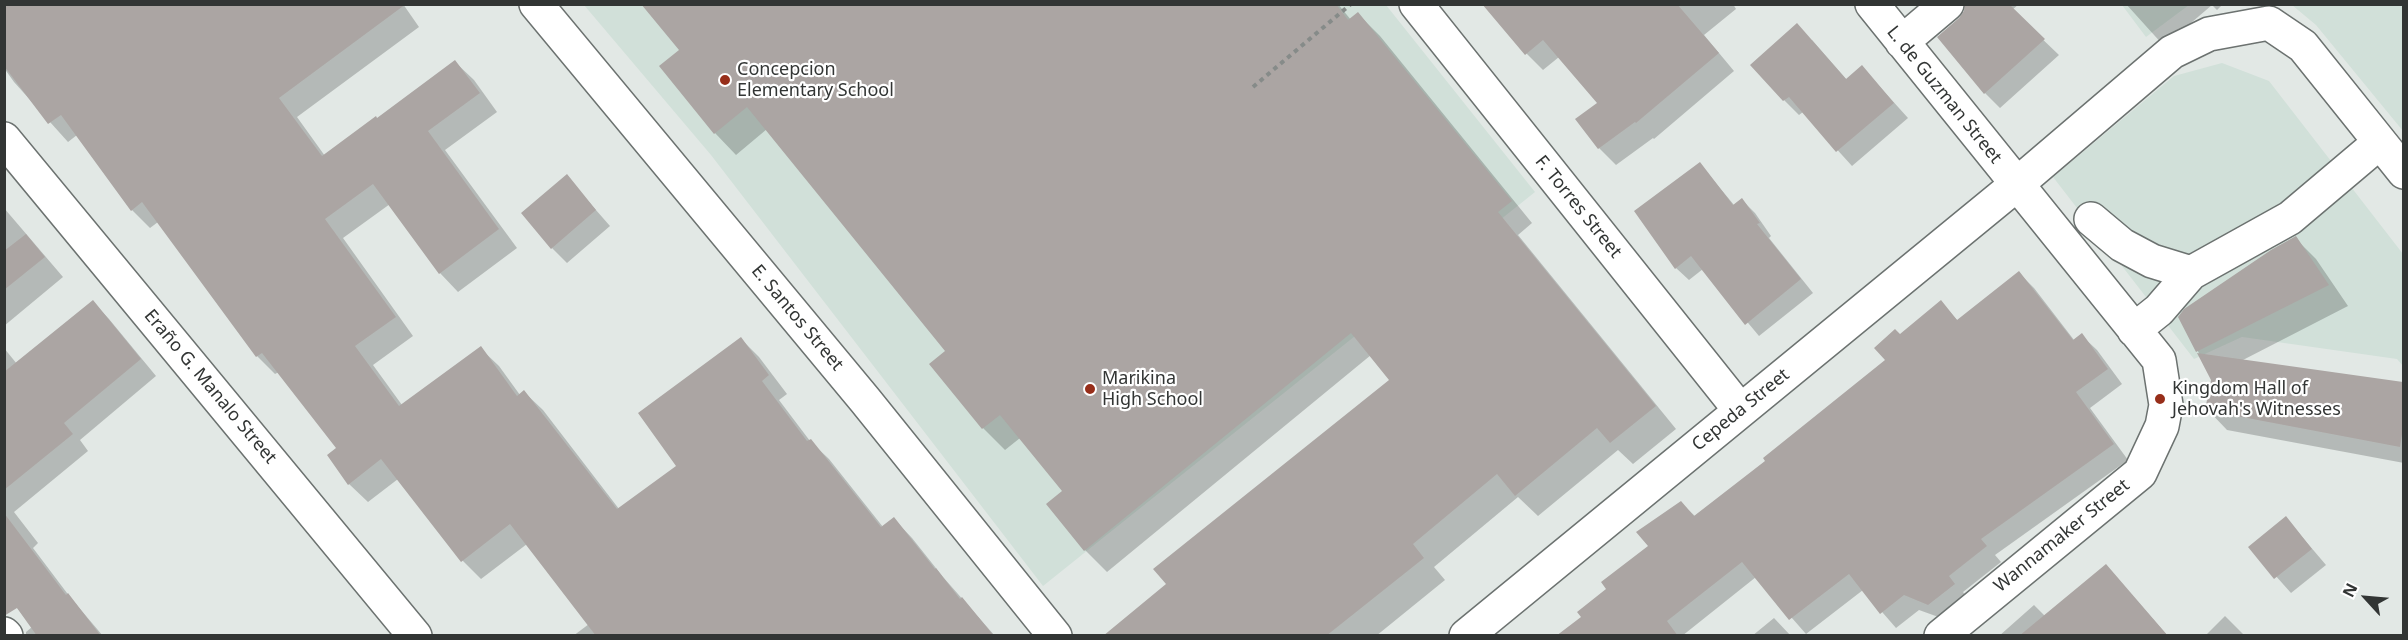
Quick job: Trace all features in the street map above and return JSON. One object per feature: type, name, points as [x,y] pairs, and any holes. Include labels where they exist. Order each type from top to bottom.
[{"type":"street","name":"E. Santos Street","points":[[536,4],[858,391],[1055,636]]},
{"type":"street","name":"F. Torres Street","points":[[1416,4],[1740,410]]},
{"type":"street","name":"L. de Guzman Street","points":[[1872,4],[2016,185]]},
{"type":"street","points":[[1902,42],[1947,4]]},
{"type":"street","name":"Cepeda Street","points":[[1466,636],[2016,185],[2172,52],[2210,34],[2274,14]]},
{"type":"street","points":[[2274,14],[2303,46],[2403,172]]},
{"type":"street","name":"Eraño G. Manalo Street","points":[[4,139],[415,636]]},
{"type":"street","points":[[2134,330],[2159,310],[2191,273],[2290,218],[2380,142]]},
{"type":"street","name":"Wannamaker Street","points":[[1941,636],[2140,473],[2162,426],[2166,405],[2158,360],[2016,185]]},
{"type":"street","points":[[2091,219],[2122,245],[2152,261],[2191,273]]},
{"type":"path","points":[[1253,87],[1351,4]]},
{"type":"shaded area","name":"Marikina High School","points":[[584,5],[1386,5],[1535,192],[1043,586],[711,155]]},
{"type":"shaded area","points":[[2122,5],[2189,5],[2146,37]]},
{"type":"shaded area","points":[[2292,5],[2403,5],[2403,131],[2316,25]]},
{"type":"shaded area","points":[[2222,63],[2269,81],[2403,254],[2403,366],[2397,359],[2242,337],[2194,359],[2053,177],[2174,76]]},
{"type":"building","points":[[4,4],[406,4],[279,98],[322,156],[455,60],[480,93],[428,131],[499,229],[439,274],[373,184],[325,219],[396,317],[355,346],[399,406],[481,346],[517,396],[524,390],[617,509],[676,466],[638,413],[741,337],[769,375],[762,381],[807,441],[811,439],[881,527],[894,517],[960,599],[962,597],[994,636],[596,636],[510,524],[461,562],[381,459],[348,485],[327,455],[336,448],[262,353],[256,357],[142,202],[131,211],[61,115],[48,124],[4,66]]},
{"type":"building","name":"Marikina High School","points":[[641,4],[1336,4],[1348,20],[1358,12],[1512,201],[1498,212],[1656,406],[1610,443],[1597,428],[1515,496],[1497,474],[1413,544],[1424,558],[1326,636],[1103,636],[1166,584],[1153,569],[1389,380],[1351,333],[1084,551],[1046,504],[1062,491],[1000,415],[982,429],[929,364],[945,351],[747,107],[714,134],[659,66],[679,50]]},
{"type":"building","points":[[1482,4],[1677,4],[1719,53],[1636,123],[1598,149],[1575,119],[1597,103],[1543,40],[1525,55]]},
{"type":"building","points":[[1965,4],[2009,4],[2045,39],[1984,94],[1937,37],[1959,18],[1964,11]]},
{"type":"building","points":[[1797,23],[1846,79],[1862,65],[1894,103],[1836,152],[1789,97],[1783,101],[1750,65]]},
{"type":"building","points":[[1700,162],[1733,205],[1742,198],[1760,223],[1757,224],[1801,279],[1745,325],[1691,256],[1675,269],[1634,211]]},
{"type":"building","points":[[567,174],[596,210],[551,249],[521,213]]},
{"type":"building","points":[[26,234],[45,257],[4,290],[4,251]]},
{"type":"building","points":[[2296,236],[2329,285],[2196,352],[2178,317],[2184,309],[2271,250]]},
{"type":"building","points":[[2019,271],[2073,340],[2082,333],[2108,369],[2076,392],[2114,444],[1981,539],[1987,546],[1949,576],[1955,584],[1928,605],[1904,595],[1880,614],[1849,574],[1789,620],[1742,562],[1667,621],[1678,636],[1556,636],[1581,617],[1577,612],[1606,589],[1601,582],[1648,546],[1636,532],[1681,501],[1694,516],[1765,461],[1763,458],[1885,360],[1874,348],[1895,329],[1900,334],[1941,300],[1957,320]]},
{"type":"building","points":[[93,300],[141,359],[64,423],[73,434],[4,490],[4,372]]},
{"type":"building","points":[[2197,353],[2403,382],[2403,428],[2400,447],[2205,410],[2211,380]]},
{"type":"building","points":[[4,513],[66,595],[68,593],[101,636],[37,636],[17,608],[4,616]]},
{"type":"building","points":[[2286,516],[2312,549],[2274,579],[2248,547]]},
{"type":"building","points":[[2106,564],[2168,636],[2019,636]]},
{"type":"place","name":"Concepcion Elementary School","points":[[725,80]]},
{"type":"place","name":"Marikina High School","points":[[1090,389]]},
{"type":"place","name":"Kingdom Hall of Jehovah's Witnesses","points":[[2160,399]]}]
